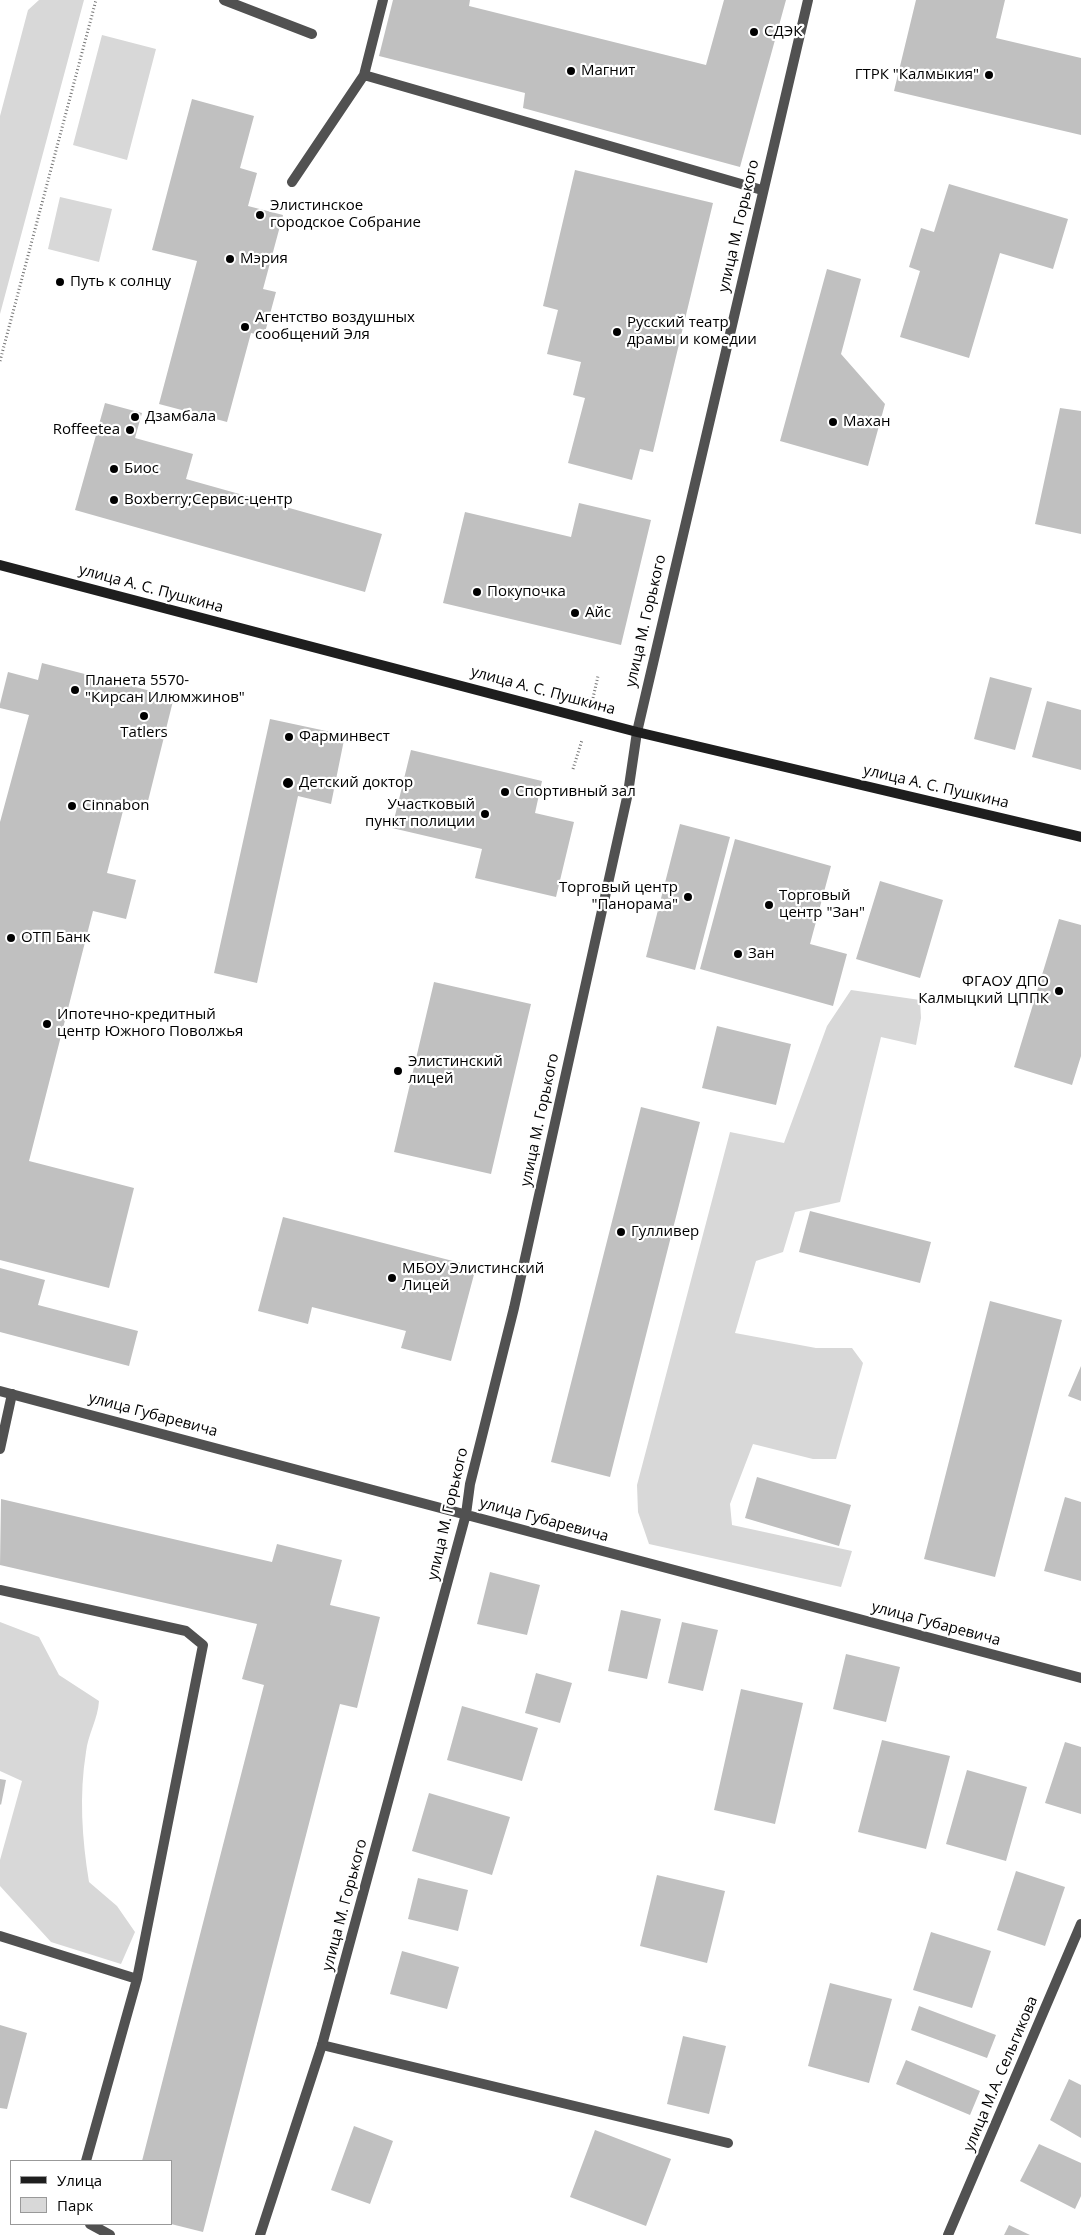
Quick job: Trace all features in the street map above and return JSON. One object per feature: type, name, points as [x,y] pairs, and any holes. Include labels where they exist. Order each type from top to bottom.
[{"type":"main road","name":"улица А. С. Пушкина","points":[[0,565],[636,732],[1081,837]]},
{"type":"street","points":[[224,0],[312,34]]},
{"type":"street","points":[[292,182],[364,75],[383,0]]},
{"type":"street","name":"улица М. Горького","points":[[260,2235],[322,2045],[466,1514],[470,1484],[514,1308],[628,793],[636,732],[808,0]]},
{"type":"street","points":[[364,75],[762,190]]},
{"type":"street","name":"улица Губаревича","points":[[0,1391],[1081,1678]]},
{"type":"street","points":[[0,1448],[12,1394]]},
{"type":"street","points":[[0,1590],[186,1631],[203,1645],[137,1979],[86,2160]]},
{"type":"street","name":"улица М.А. Сельгикова","points":[[948,2235],[1081,1924]]},
{"type":"street","points":[[0,1936],[137,1979]]},
{"type":"street","points":[[322,2045],[728,2143]]},
{"type":"street","points":[[92,2225],[110,2235]]},
{"type":"path","points":[[0,361],[96,0]]},
{"type":"path","points":[[595,691],[598,676]]},
{"type":"path","points":[[573,769],[580,747]]},
{"type":"green space","points":[[39,0],[84,0],[0,314],[0,116],[28,10]]},
{"type":"green space","points":[[102,35],[156,49],[127,160],[73,145]]},
{"type":"green space","points":[[60,197],[112,209],[99,262],[48,249]]},
{"type":"green space","points":[[851,990],[920,1000],[921,1018],[916,1045],[881,1037],[840,1202],[795,1212],[783,1252],[756,1261],[735,1333],[816,1348],[852,1348],[863,1363],[836,1459],[813,1459],[753,1444],[730,1504],[732,1525],[852,1551],[841,1587],[649,1544],[638,1512],[637,1485],[730,1132],[784,1143],[827,1026]]},
{"type":"green space","points":[[0,1622],[39,1637],[59,1675],[99,1701],[87,1745],[84,1768],[83,1833],[89,1882],[117,1906],[135,1932],[121,1964],[51,1942],[0,1886],[0,1860],[22,1781],[0,1771]]},
{"type":"building","points":[[393,0],[470,0],[469,6],[706,65],[724,0],[786,0],[740,167],[523,108],[525,93],[379,56]]},
{"type":"building","name":"ГТРК \"Калмыкия\"","points":[[916,0],[1005,0],[996,38],[1081,58],[1081,135],[894,91]]},
{"type":"building","name":"Мэрия","points":[[192,99],[254,116],[240,168],[257,173],[248,206],[283,215],[263,289],[276,292],[264,336],[251,333],[227,422],[159,404],[197,261],[152,250]]},
{"type":"building","name":"Русский театр драмы и комедии","points":[[575,170],[713,203],[653,452],[640,449],[632,480],[568,463],[585,398],[573,395],[581,362],[547,354],[558,310],[543,306]]},
{"type":"building","points":[[949,184],[1068,219],[1053,269],[1000,253],[969,358],[900,337],[920,271],[909,267],[921,228],[934,232]]},
{"type":"building","name":"Махан","points":[[827,269],[861,279],[841,354],[885,404],[868,466],[780,441]]},
{"type":"building","points":[[105,403],[142,413],[135,438],[193,454],[186,479],[382,534],[365,592],[75,510]]},
{"type":"building","points":[[1060,408],[1081,411],[1081,534],[1035,524]]},
{"type":"building","points":[[579,503],[651,520],[621,645],[443,603],[465,512],[571,537]]},
{"type":"building","points":[[42,663],[174,697],[146,809],[125,803],[107,873],[136,880],[126,919],[93,911],[29,1161],[134,1188],[109,1288],[0,1260],[0,822],[29,715],[0,708],[0,704],[8,672],[38,680]]},
{"type":"building","points":[[990,677],[1032,688],[1015,750],[974,739]]},
{"type":"building","points":[[1047,701],[1081,710],[1081,770],[1032,757]]},
{"type":"building","points":[[270,719],[345,735],[331,804],[298,796],[257,983],[214,973]]},
{"type":"building","points":[[411,750],[542,781],[535,813],[574,822],[556,897],[475,878],[482,849],[392,828]]},
{"type":"building","name":"Торговый центр \"Панорама\"","points":[[680,824],[730,837],[695,970],[646,957]]},
{"type":"building","name":"Торговый центр \"Зан\"","points":[[735,839],[831,866],[810,944],[847,954],[833,1006],[700,969]]},
{"type":"building","name":"ФГАОУ ДПО Калмыцкий ЦППК","points":[[880,881],[943,900],[920,978],[856,959]]},
{"type":"building","name":"ФГАОУ ДПО Калмыцкий ЦППК","points":[[1059,919],[1081,925],[1081,1056],[1072,1085],[1014,1067]]},
{"type":"building","points":[[434,982],[531,1004],[491,1174],[394,1152]]},
{"type":"building","points":[[717,1026],[791,1044],[776,1105],[702,1088]]},
{"type":"building","points":[[641,1107],[700,1122],[610,1477],[551,1462]]},
{"type":"building","points":[[810,1211],[931,1242],[920,1283],[799,1252]]},
{"type":"building","points":[[283,1217],[476,1267],[451,1361],[401,1348],[406,1331],[312,1307],[308,1324],[258,1311]]},
{"type":"building","points":[[0,1268],[45,1280],[38,1305],[138,1331],[129,1366],[0,1332]]},
{"type":"building","points":[[990,1301],[1062,1320],[995,1577],[924,1559]]},
{"type":"building","points":[[1081,1366],[1081,1401],[1068,1396]]},
{"type":"building","points":[[757,1477],[851,1505],[839,1546],[745,1518]]},
{"type":"building","points":[[1065,1497],[1081,1502],[1081,1581],[1044,1571]]},
{"type":"building","points":[[1,1499],[272,1562],[277,1544],[342,1560],[330,1605],[380,1617],[357,1708],[340,1704],[203,2232],[172,2224],[172,2160],[142,2160],[264,1685],[242,1679],[257,1624],[0,1565]]},
{"type":"building","points":[[490,1572],[540,1585],[527,1635],[477,1624]]},
{"type":"building","points":[[621,1610],[661,1619],[647,1679],[608,1671]]},
{"type":"building","points":[[682,1622],[718,1630],[703,1691],[668,1683]]},
{"type":"building","points":[[846,1654],[900,1667],[886,1722],[833,1709]]},
{"type":"building","points":[[536,1673],[572,1683],[560,1723],[525,1713]]},
{"type":"building","points":[[741,1689],[803,1703],[775,1824],[714,1810]]},
{"type":"building","points":[[462,1706],[538,1728],[522,1781],[447,1760]]},
{"type":"building","points":[[882,1740],[950,1756],[926,1849],[858,1832]]},
{"type":"building","points":[[1065,1742],[1081,1747],[1081,1814],[1045,1803]]},
{"type":"building","points":[[967,1770],[1027,1787],[1006,1861],[946,1844]]},
{"type":"building","points":[[0,1779],[6,1780],[1,1805],[0,1804]]},
{"type":"building","points":[[429,1793],[510,1817],[492,1875],[412,1851]]},
{"type":"building","points":[[1016,1871],[1065,1887],[1045,1946],[997,1930]]},
{"type":"building","points":[[657,1875],[725,1891],[707,1963],[640,1946]]},
{"type":"building","points":[[418,1878],[468,1890],[458,1931],[408,1919]]},
{"type":"building","points":[[931,1932],[991,1951],[972,2008],[913,1990]]},
{"type":"building","points":[[402,1951],[459,1967],[447,2009],[390,1994]]},
{"type":"building","points":[[830,1983],[892,1999],[869,2083],[808,2066]]},
{"type":"building","points":[[919,2006],[996,2035],[987,2058],[911,2030]]},
{"type":"building","points":[[0,2025],[27,2033],[7,2109],[0,2108]]},
{"type":"building","points":[[683,2036],[726,2046],[709,2114],[667,2104]]},
{"type":"building","points":[[906,2060],[980,2091],[970,2115],[896,2084]]},
{"type":"building","points":[[1069,2079],[1081,2085],[1081,2138],[1050,2120]]},
{"type":"building","points":[[354,2126],[393,2141],[370,2204],[331,2190]]},
{"type":"building","points":[[595,2130],[671,2159],[646,2226],[570,2197]]},
{"type":"building","points":[[1039,2144],[1081,2163],[1081,2196],[1075,2209],[1020,2181]]},
{"type":"building","points":[[1009,2225],[1030,2235],[1004,2235]]},
{"type":"place","name":"СДЭК","points":[[754,32]]},
{"type":"place","name":"Магнит","points":[[571,71]]},
{"type":"place","name":"ГТРК \"Калмыкия\"","points":[[989,75]]},
{"type":"place","name":"Элистинское городское Собрание","points":[[260,215]]},
{"type":"place","name":"Мэрия","points":[[230,259]]},
{"type":"place","name":"Путь к солнцу","points":[[60,282]]},
{"type":"place","name":"Агентство воздушных сообщений Эля","points":[[245,327]]},
{"type":"place","name":"Русский театр драмы и комедии","points":[[617,332]]},
{"type":"place","name":"Дзамбала","points":[[135,417]]},
{"type":"place","name":"Махан","points":[[833,422]]},
{"type":"place","name":"Roffeetea","points":[[130,430]]},
{"type":"place","name":"Биос","points":[[114,469]]},
{"type":"place","name":"Boxberry;Сервис-центр","points":[[114,500]]},
{"type":"place","name":"Покупочка","points":[[477,592]]},
{"type":"place","name":"Айс","points":[[575,613]]},
{"type":"place","name":"Планета 5570- \"Кирсан Илюмжинов\"","points":[[75,690]]},
{"type":"place","name":"Tatlers","points":[[144,716]]},
{"type":"place","name":"Фарминвест","points":[[289,737]]},
{"type":"place","name":"Детский доктор","points":[[288,783]]},
{"type":"place","name":"Спортивный зал","points":[[505,792]]},
{"type":"place","name":"Cinnabon","points":[[72,806]]},
{"type":"place","name":"Участковый пункт полиции","points":[[485,814]]},
{"type":"place","name":"Торговый центр \"Панорама\"","points":[[688,897]]},
{"type":"place","name":"Торговый центр \"Зан\"","points":[[769,905]]},
{"type":"place","name":"ОТП Банк","points":[[11,938]]},
{"type":"place","name":"Зан","points":[[738,954]]},
{"type":"place","name":"ФГАОУ ДПО Калмыцкий ЦППК","points":[[1059,991]]},
{"type":"place","name":"Ипотечно-кредитный центр Южного Поволжья","points":[[47,1024]]},
{"type":"place","name":"Элистинский лицей","points":[[398,1071]]},
{"type":"place","name":"Гулливер","points":[[621,1232]]},
{"type":"place","name":"МБОУ Элистинский Лицей","points":[[392,1278]]}]
